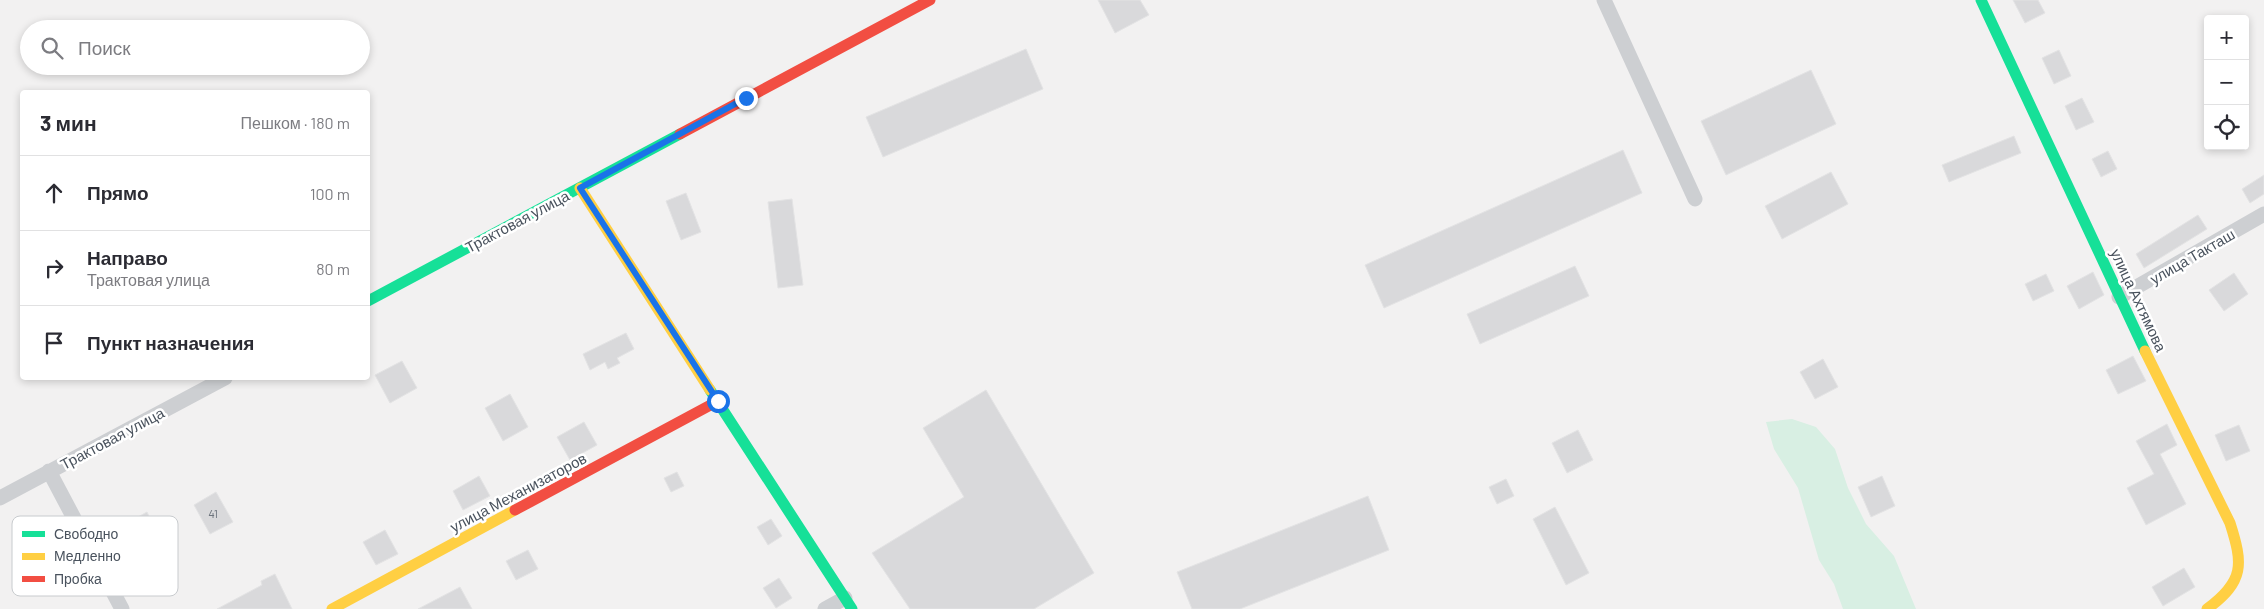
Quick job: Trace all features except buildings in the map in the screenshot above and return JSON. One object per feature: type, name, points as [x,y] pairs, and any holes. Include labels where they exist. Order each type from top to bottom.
[{"type":"street","name":"Трактовая улица","points":[[370,300],[930,0]]},
{"type":"street","points":[[1604,0],[1695,199]]},
{"type":"street","name":"улица Ахтямова","points":[[1981,0],[2119,296],[2230,523],[2240,558],[2234,579],[2215,604],[2207,609]]},
{"type":"street","points":[[580,188],[849,604],[825,609]]},
{"type":"street","name":"улица Такташ","points":[[2119,296],[2264,214]]},
{"type":"street","name":"Трактовая улица","points":[[0,498],[221,380]]},
{"type":"street","name":"улица Механизаторов","points":[[332,609],[718,401]]},
{"type":"street","points":[[49,472],[72,516]]},
{"type":"street","points":[[115,596],[122,609]]},
{"type":"green space","points":[[1792,419],[1816,427],[1835,449],[1848,488],[1866,524],[1894,556],[1916,609],[1843,609],[1834,584],[1819,560],[1798,488],[1774,449],[1766,422]]},
{"type":"traffic: fast","points":[[1981,0],[2145,351]]},
{"type":"traffic: fast","points":[[370,300],[680,134]]},
{"type":"traffic: fast","points":[[710,390],[852,609]]},
{"type":"traffic: slow","points":[[580,188],[710,390]]},
{"type":"traffic: slow","points":[[2145,351],[2230,523],[2234,537],[2238,571],[2228,590],[2207,609]]},
{"type":"traffic: slow","points":[[332,609],[515,510]]},
{"type":"traffic: jam","points":[[680,134],[930,0]]},
{"type":"traffic: jam","points":[[515,510],[718,401]]},
{"type":"route","points":[[718,401],[580,188],[746,98]]}]
